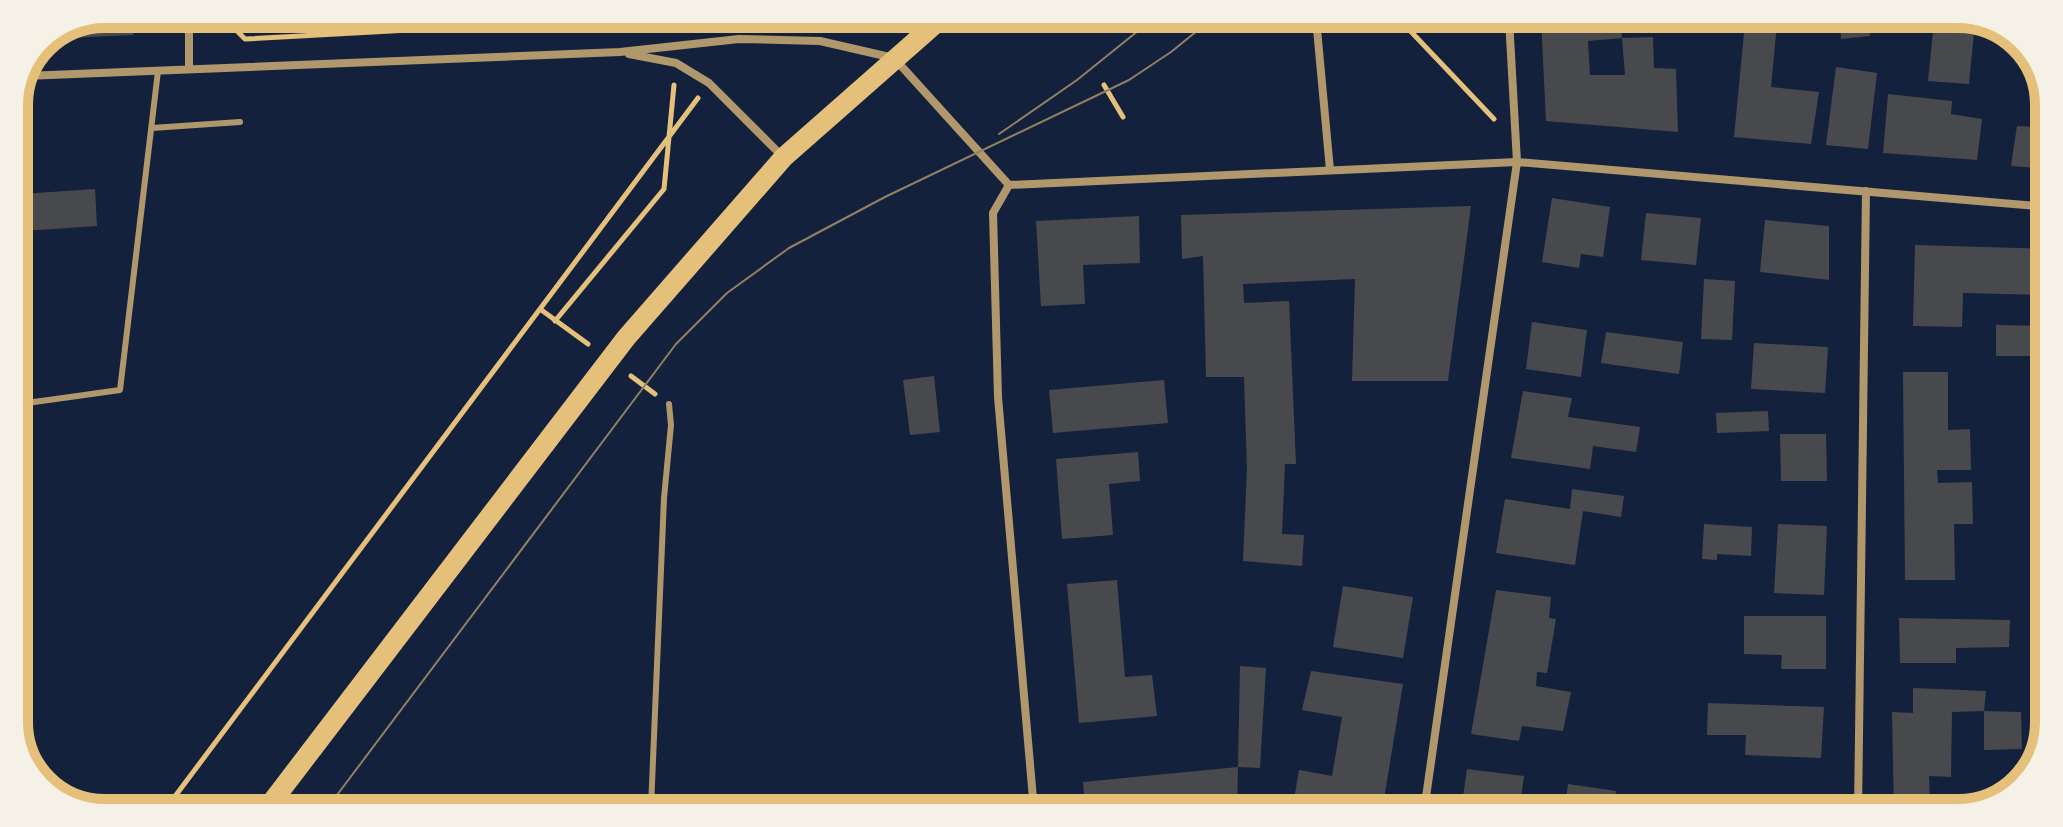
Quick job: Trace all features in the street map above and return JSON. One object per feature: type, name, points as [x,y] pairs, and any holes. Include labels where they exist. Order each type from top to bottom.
[{"type":"main road","points":[[274,799],[626,338],[784,157],[930,28]]},
{"type":"street","points":[[189,28],[189,69]]},
{"type":"street","points":[[1317,28],[1330,170]]},
{"type":"street","points":[[1426,799],[1517,162],[1510,28]]},
{"type":"street","points":[[34,76],[620,52],[739,39],[806,40],[894,58],[1009,185]]},
{"type":"street","points":[[620,52],[676,63],[709,83],[784,157]]},
{"type":"street","points":[[1009,185],[1517,162],[2035,206]]},
{"type":"street","points":[[1009,185],[993,213],[998,397],[1033,799]]},
{"type":"street","points":[[1858,799],[1866,191]]},
{"type":"lane","points":[[28,403],[120,390],[158,71]]},
{"type":"lane","points":[[152,128],[240,122]]},
{"type":"lane","points":[[651,799],[664,498],[671,425],[669,404]]},
{"type":"path","points":[[234,28],[245,39],[446,28]]},
{"type":"path","points":[[1407,28],[1497,123],[1516,124]]},
{"type":"path","points":[[555,321],[664,189],[676,63]]},
{"type":"path","points":[[173,799],[709,83]]},
{"type":"path","points":[[1104,85],[1123,117]]},
{"type":"building","points":[[105,28],[134,28],[133,35],[68,38],[90,29]]},
{"type":"building","points":[[1541,28],[1621,28],[1622,38],[1653,37],[1654,68],[1676,69],[1678,132],[1546,121]],"holes":[[[1622,38],[1625,75],[1590,75],[1588,41]]]},
{"type":"building","points":[[1745,28],[1777,28],[1771,87],[1819,92],[1811,144],[1734,137]]},
{"type":"building","points":[[1840,28],[1869,28],[1870,36],[1841,39]]},
{"type":"building","points":[[1933,28],[1974,29],[1969,84],[1928,81]]},
{"type":"building","points":[[1836,67],[1877,73],[1868,149],[1826,145]]},
{"type":"building","points":[[1888,94],[1952,101],[1951,114],[1982,119],[1977,160],[1883,153]]},
{"type":"building","points":[[2017,126],[2035,127],[2035,168],[2011,166]]},
{"type":"building","points":[[95,189],[97,226],[28,231],[28,194]]},
{"type":"building","points":[[1552,198],[1610,207],[1603,257],[1581,254],[1579,268],[1542,262]]},
{"type":"building","points":[[1471,206],[1448,381],[1352,381],[1355,279],[1243,284],[1244,303],[1289,301],[1296,464],[1285,464],[1282,534],[1304,535],[1302,566],[1243,561],[1247,469],[1244,377],[1206,377],[1203,256],[1182,259],[1181,215]]},
{"type":"building","points":[[1646,213],[1701,218],[1696,265],[1641,260]]},
{"type":"building","points":[[1139,216],[1140,263],[1083,265],[1085,304],[1041,306],[1036,221]]},
{"type":"building","points":[[1765,220],[1829,226],[1829,280],[1760,272]]},
{"type":"building","points":[[1915,245],[2035,249],[2035,295],[1963,293],[1962,327],[1913,326]]},
{"type":"building","points":[[1704,279],[1735,281],[1732,340],[1701,339]]},
{"type":"building","points":[[1532,322],[1587,330],[1581,377],[1526,369]]},
{"type":"building","points":[[1996,325],[2035,326],[2035,356],[1996,356]]},
{"type":"building","points":[[1606,332],[1683,342],[1679,374],[1601,363]]},
{"type":"building","points":[[1754,343],[1828,347],[1825,393],[1751,389]]},
{"type":"building","points":[[1903,372],[1948,372],[1948,430],[1970,429],[1971,470],[1937,470],[1938,483],[1972,482],[1973,524],[1954,524],[1955,580],[1905,580]]},
{"type":"building","points":[[934,376],[940,432],[910,435],[903,380]]},
{"type":"building","points":[[1164,380],[1168,423],[1053,433],[1049,390]]},
{"type":"building","points":[[1523,391],[1572,398],[1568,417],[1640,427],[1636,452],[1593,446],[1590,469],[1511,458]]},
{"type":"building","points":[[1768,411],[1769,431],[1717,433],[1716,413]]},
{"type":"building","points":[[1780,434],[1826,434],[1827,481],[1781,481]]},
{"type":"building","points":[[1138,452],[1140,481],[1109,484],[1113,535],[1062,539],[1056,459]]},
{"type":"building","points":[[1572,489],[1624,496],[1621,517],[1583,511],[1575,565],[1496,553],[1505,499],[1570,509]]},
{"type":"building","points":[[1704,524],[1752,527],[1751,556],[1717,554],[1717,560],[1702,559]]},
{"type":"building","points":[[1778,524],[1827,526],[1824,595],[1774,593]]},
{"type":"building","points":[[1117,580],[1125,677],[1152,675],[1157,716],[1079,723],[1067,584]]},
{"type":"building","points":[[1343,586],[1413,597],[1403,658],[1333,647]]},
{"type":"building","points":[[1496,590],[1551,597],[1549,618],[1556,619],[1547,673],[1537,672],[1536,686],[1571,692],[1563,731],[1522,726],[1519,741],[1471,734]]},
{"type":"building","points":[[1744,616],[1826,616],[1826,669],[1781,669],[1782,655],[1744,654]]},
{"type":"building","points":[[1899,618],[2010,620],[2009,647],[1956,648],[1956,663],[1900,663]]},
{"type":"building","points":[[1240,666],[1266,668],[1260,768],[1238,767]]},
{"type":"building","points":[[1311,671],[1403,684],[1384,799],[1294,799],[1299,770],[1332,776],[1342,717],[1302,710]]},
{"type":"building","points":[[1913,688],[1986,691],[1984,711],[1952,712],[1951,777],[1929,776],[1930,799],[1894,799],[1892,712],[1913,713]]},
{"type":"building","points":[[1708,703],[1824,707],[1821,758],[1745,755],[1746,735],[1707,735]]},
{"type":"building","points":[[1984,711],[2021,712],[2022,749],[1984,750]]},
{"type":"building","points":[[1238,767],[1237,799],[1084,799],[1083,782]]},
{"type":"building","points":[[1467,769],[1524,776],[1521,799],[1463,799]]},
{"type":"building","points":[[1568,784],[1616,791],[1615,799],[1566,799]]},
{"type":"tram line","points":[[999,134],[1077,80],[1142,28]]},
{"type":"tram line","points":[[334,799],[676,344],[727,293],[789,248],[885,197],[1129,80],[1201,28]]}]
